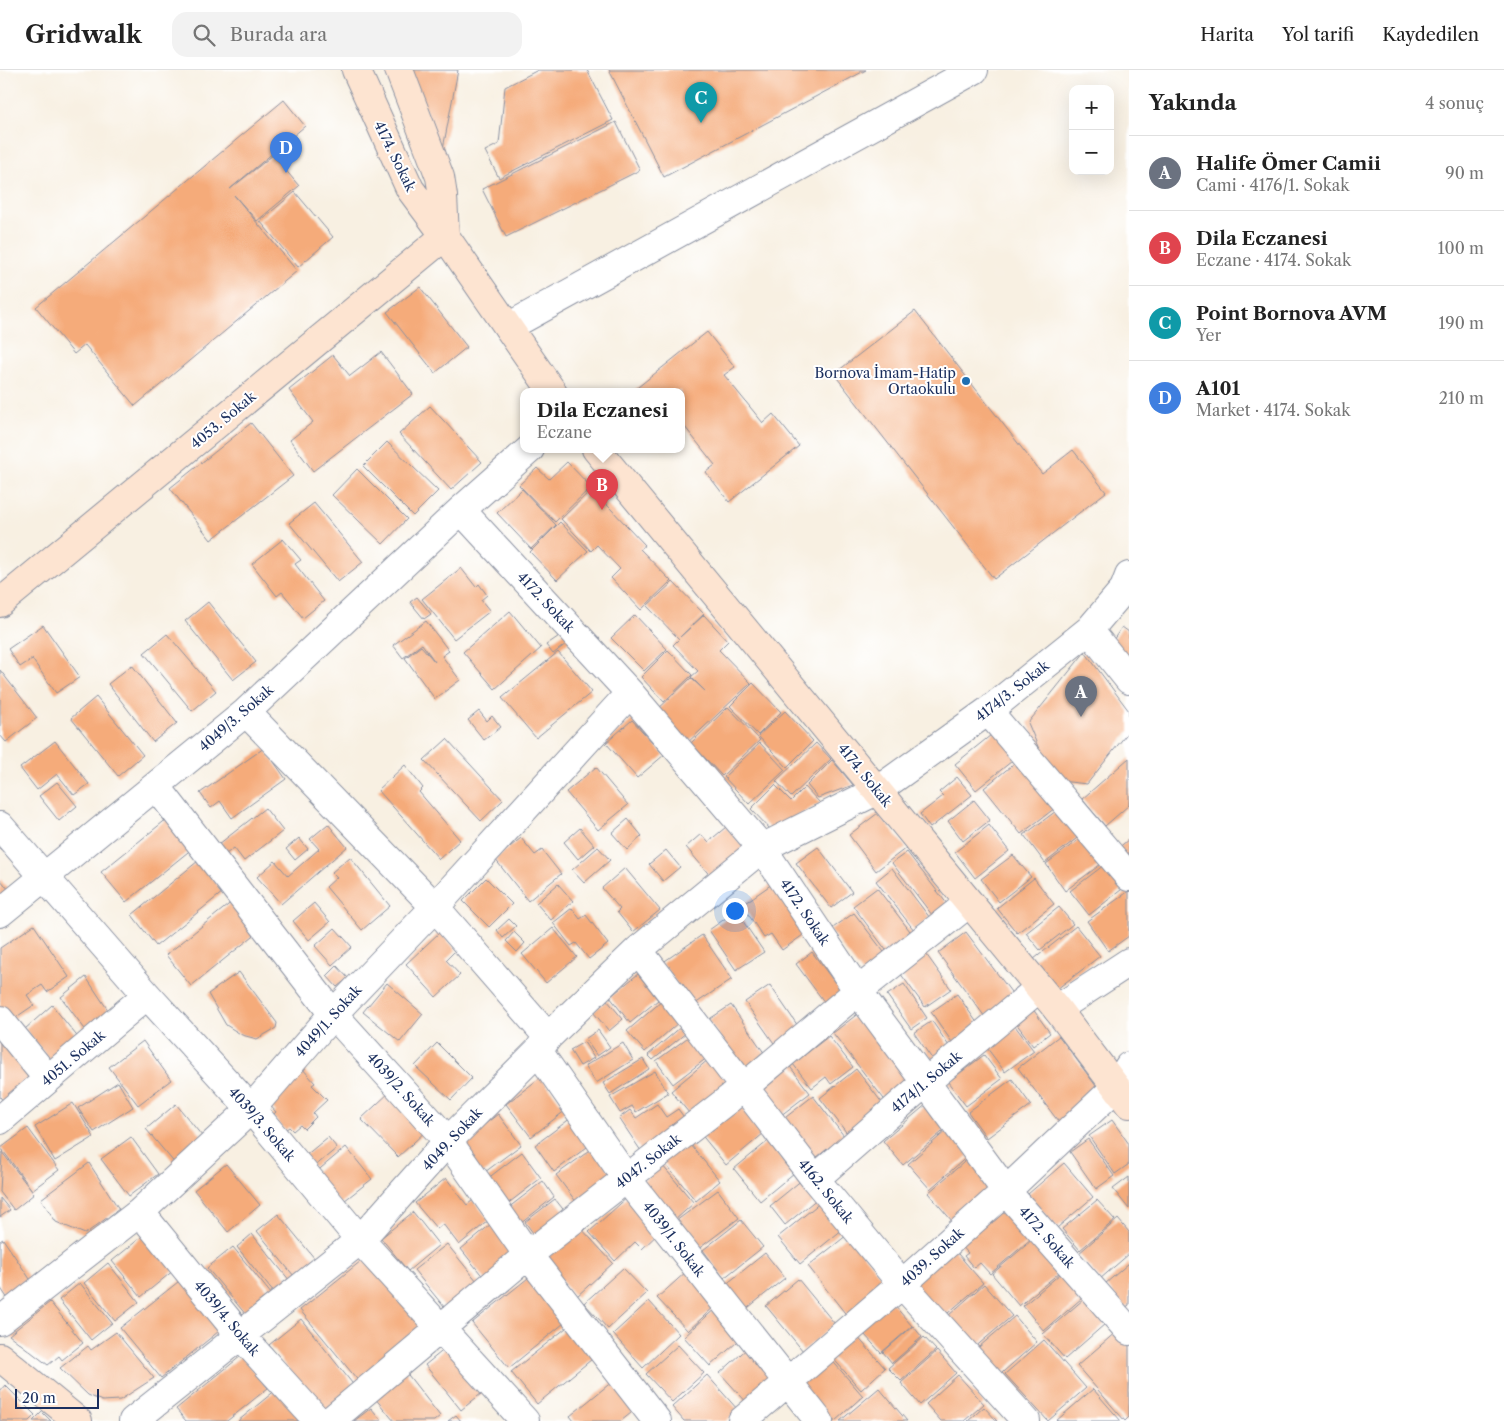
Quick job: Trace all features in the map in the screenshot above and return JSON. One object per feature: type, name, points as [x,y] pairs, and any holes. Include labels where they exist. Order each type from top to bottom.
[{"type":"main road","name":"4174. Sokak","points":[[356,70],[410,189],[445,236],[550,388]]},
{"type":"main road","points":[[399,70],[440,177],[444,196],[445,236]]},
{"type":"main road","name":"4053. Sokak","points":[[0,603],[445,236]]},
{"type":"main road","name":"4174. Sokak","points":[[599,453],[1039,988],[1125,1086]]},
{"type":"main road","points":[[0,1357],[78,1421]]},
{"type":"street","points":[[508,327],[974,70]]},
{"type":"street","name":"4049/3. Sokak","points":[[0,913],[246,712],[461,510],[525,453]]},
{"type":"street","name":"4172. Sokak","points":[[461,510],[630,693],[762,848],[858,991],[1006,1191],[1129,1331]]},
{"type":"street","name":"4174/3. Sokak","points":[[762,848],[878,790],[988,711],[1089,630],[1124,589],[1129,576]]},
{"type":"street","points":[[1089,630],[1129,680]]},
{"type":"street","name":"4049/1. Sokak","points":[[0,1321],[140,1212],[251,1109],[333,1014],[435,907],[630,693]]},
{"type":"street","points":[[988,711],[1129,877]]},
{"type":"street","name":"4039/1. Sokak","points":[[246,712],[435,907],[543,1044],[626,1178],[819,1421]]},
{"type":"street","name":"4039/2. Sokak","points":[[156,786],[333,1014],[448,1141],[528,1255],[657,1421]]},
{"type":"street","name":"4039/3. Sokak","points":[[0,826],[147,995],[251,1109],[360,1240],[525,1421]]},
{"type":"street","name":"4049. Sokak","points":[[133,1421],[360,1240],[448,1141],[638,950],[762,848]]},
{"type":"street","name":"4047. Sokak","points":[[330,1421],[528,1255],[743,1088],[858,991],[969,903]]},
{"type":"street","name":"4162. Sokak","points":[[638,950],[815,1179],[902,1284],[1026,1421]]},
{"type":"street","points":[[1057,1009],[1129,962]]},
{"type":"street","name":"4174/1. Sokak","points":[[815,1179],[926,1082],[1039,988]]},
{"type":"street","name":"4051. Sokak","points":[[0,1120],[147,995]]},
{"type":"street","points":[[0,1020],[48,1079]]},
{"type":"street","name":"4039. Sokak","points":[[742,1421],[902,1284],[1125,1086]]},
{"type":"street","name":"4039/4. Sokak","points":[[140,1212],[240,1335],[318,1421]]},
{"type":"building","points":[[410,70],[458,70],[442,154]]},
{"type":"building","points":[[538,70],[587,70],[613,120],[499,178],[485,151],[499,144],[505,87]]},
{"type":"building","points":[[609,70],[866,70],[664,177]]},
{"type":"building","points":[[284,100],[305,126],[230,189],[273,155],[299,186],[257,221],[234,195],[297,271],[135,406],[85,345],[74,354],[36,307]]},
{"type":"building","points":[[616,122],[640,170],[506,237],[482,189]]},
{"type":"building","points":[[295,192],[333,237],[298,267],[260,221]]},
{"type":"building","points":[[420,287],[467,347],[435,373],[387,312]]},
{"type":"building","points":[[915,311],[1042,474],[1073,450],[1106,492],[994,579],[834,374]]},
{"type":"building","points":[[707,332],[735,367],[724,375],[763,423],[773,414],[799,446],[729,502],[706,472],[715,465],[685,427],[685,388],[637,388]]},
{"type":"building","points":[[381,352],[413,394],[313,471],[290,440],[313,422],[289,390],[333,355],[350,376]]},
{"type":"building","points":[[430,406],[482,462],[451,490],[399,434]]},
{"type":"building","points":[[251,423],[293,476],[211,540],[170,488]]},
{"type":"building","points":[[387,442],[438,491],[413,516],[363,466]]},
{"type":"building","points":[[567,462],[591,487],[555,522],[519,485],[537,468],[549,479]]},
{"type":"building","points":[[357,469],[407,519],[383,544],[332,495]]},
{"type":"building","points":[[522,489],[556,525],[531,549],[497,513]]},
{"type":"building","points":[[592,489],[645,545],[640,549],[671,581],[641,610],[611,578],[620,569],[597,545],[591,551],[561,519]]},
{"type":"building","points":[[314,503],[363,562],[338,582],[289,523]]},
{"type":"building","points":[[560,522],[588,551],[557,580],[530,552]]},
{"type":"building","points":[[283,539],[301,560],[295,564],[324,601],[303,618],[282,592],[277,596],[252,564]]},
{"type":"building","points":[[461,568],[476,587],[479,584],[487,595],[481,600],[490,611],[454,639],[422,599]]},
{"type":"building","points":[[673,582],[704,614],[680,637],[704,615],[728,641],[719,650],[751,683],[685,745],[655,712],[691,678],[705,691],[691,677],[698,671],[673,645],[679,639],[647,606]]},
{"type":"building","points":[[417,597],[431,614],[424,619],[410,602]]},
{"type":"building","points":[[208,602],[256,662],[233,680],[185,621]]},
{"type":"building","points":[[510,611],[541,648],[495,689],[463,652]]},
{"type":"building","points":[[635,615],[667,649],[644,671],[611,638]]},
{"type":"building","points":[[426,621],[449,651],[442,656],[460,680],[435,699],[405,658],[421,646],[435,662],[422,644],[403,658],[393,645]]},
{"type":"building","points":[[43,625],[80,677],[56,693],[32,659],[20,667],[8,649]]},
{"type":"building","points":[[1122,627],[1129,632],[1129,673],[1107,649]]},
{"type":"building","points":[[565,632],[571,640],[553,654],[546,645]]},
{"type":"building","points":[[167,634],[216,691],[192,711],[144,653]]},
{"type":"building","points":[[668,650],[692,675],[664,702],[641,677]]},
{"type":"building","points":[[558,652],[592,692],[536,738],[502,698]]},
{"type":"building","points":[[1085,652],[1129,711],[1129,731],[1087,784],[1052,780],[1028,723]]},
{"type":"building","points":[[132,665],[177,723],[153,742],[108,684]]},
{"type":"building","points":[[0,670],[37,718],[6,742],[0,735]]},
{"type":"building","points":[[753,683],[781,712],[758,735],[730,706]]},
{"type":"building","points":[[96,697],[143,755],[118,776],[71,718]]},
{"type":"building","points":[[728,707],[760,740],[722,776],[691,743]]},
{"type":"building","points":[[479,711],[487,721],[492,716],[501,727],[484,740],[468,720]]},
{"type":"building","points":[[785,711],[813,741],[787,767],[758,736]]},
{"type":"building","points":[[632,720],[664,755],[637,778],[606,743]]},
{"type":"building","points":[[996,731],[1017,757],[976,790],[955,764]]},
{"type":"building","points":[[447,739],[503,800],[481,821],[424,760]]},
{"type":"building","points":[[55,741],[89,784],[74,795],[57,774],[37,790],[20,768]]},
{"type":"building","points":[[760,743],[785,770],[749,804],[724,777]]},
{"type":"building","points":[[816,743],[831,759],[791,797],[776,781]]},
{"type":"building","points":[[264,748],[286,779],[232,818],[220,801],[211,808],[200,793]]},
{"type":"building","points":[[1021,758],[1059,805],[1021,834],[984,788]]},
{"type":"building","points":[[1129,758],[1129,805],[1105,826],[1082,799]]},
{"type":"building","points":[[832,760],[853,785],[818,798],[807,785]]},
{"type":"building","points":[[405,765],[423,788],[419,792],[460,840],[439,859],[378,790]]},
{"type":"building","points":[[596,767],[628,805],[598,830],[566,792]]},
{"type":"building","points":[[957,777],[972,795],[930,828],[920,814],[943,796],[939,792]]},
{"type":"building","points":[[57,782],[77,806],[59,821],[39,796]]},
{"type":"building","points":[[775,785],[791,801],[805,787],[820,803],[772,831],[751,809]]},
{"type":"building","points":[[974,800],[990,820],[963,841],[948,821]]},
{"type":"building","points":[[265,808],[283,831],[244,861],[234,848],[226,854],[219,844]]},
{"type":"building","points":[[1060,808],[1081,835],[1045,863],[1024,835]]},
{"type":"building","points":[[878,813],[906,848],[876,871],[849,835]]},
{"type":"building","points":[[168,818],[193,848],[126,902],[101,872]]},
{"type":"building","points":[[628,819],[642,836],[627,850],[612,833]]},
{"type":"building","points":[[328,824],[347,847],[281,904],[257,877],[275,861],[288,876],[319,849],[310,839]]},
{"type":"building","points":[[989,825],[1009,851],[975,878],[955,852]]},
{"type":"building","points":[[726,827],[746,850],[712,878],[686,847],[701,834],[708,842]]},
{"type":"building","points":[[580,828],[594,845],[578,859],[564,842]]},
{"type":"building","points":[[1085,835],[1105,861],[1065,891],[1046,864]]},
{"type":"building","points":[[299,838],[308,849],[295,860],[286,849]]},
{"type":"building","points":[[521,838],[535,855],[542,850],[561,874],[528,901],[495,859]]},
{"type":"building","points":[[1129,839],[1129,865],[1116,850]]},
{"type":"building","points":[[598,847],[610,860],[584,883],[572,870]]},
{"type":"building","points":[[818,847],[852,892],[831,908],[796,863]]},
{"type":"building","points":[[666,850],[680,867],[663,881],[649,864]]},
{"type":"building","points":[[907,852],[951,909],[936,920],[892,863]]},
{"type":"building","points":[[1013,855],[1031,877],[999,902],[981,879]]},
{"type":"building","points":[[350,857],[390,906],[362,930],[326,887],[337,877],[332,872]]},
{"type":"building","points":[[198,861],[223,892],[156,946],[132,915]]},
{"type":"building","points":[[1108,862],[1126,886],[1089,915],[1070,891]]},
{"type":"building","points":[[625,868],[660,910],[633,932],[617,912],[620,909],[602,888]]},
{"type":"building","points":[[892,868],[930,918],[914,930],[876,881]]},
{"type":"building","points":[[486,878],[512,904],[489,927],[463,901]]},
{"type":"building","points":[[1034,878],[1054,904],[1017,933],[997,908]]},
{"type":"building","points":[[0,879],[14,896],[0,906]]},
{"type":"building","points":[[558,884],[573,901],[551,920],[536,903]]},
{"type":"building","points":[[772,884],[806,933],[782,950],[771,934],[764,938],[742,905]]},
{"type":"building","points":[[877,888],[913,935],[889,954],[853,906]]},
{"type":"building","points":[[1129,891],[1129,936],[1108,951],[1087,921]]},
{"type":"building","points":[[233,901],[258,932],[191,986],[166,955]]},
{"type":"building","points":[[314,903],[330,922],[309,940],[293,921]]},
{"type":"building","points":[[1059,907],[1073,924],[1040,950],[1026,933]]},
{"type":"building","points":[[572,908],[580,919],[586,915],[608,944],[589,959],[576,943],[571,946],[553,923]]},
{"type":"building","points":[[736,911],[764,952],[736,970],[709,930]]},
{"type":"building","points":[[854,913],[887,956],[863,974],[830,930]]},
{"type":"building","points":[[509,919],[516,926],[503,938],[497,930]]},
{"type":"building","points":[[34,925],[69,977],[47,992],[42,985],[27,995],[34,1005],[9,1022],[0,1009],[0,948]]},
{"type":"building","points":[[1076,926],[1100,956],[1057,989],[1034,959]]},
{"type":"building","points":[[335,928],[352,947],[332,965],[315,946]]},
{"type":"building","points":[[553,928],[577,957],[546,983],[522,954]]},
{"type":"building","points":[[440,932],[456,950],[446,960],[460,975],[436,997],[406,964]]},
{"type":"building","points":[[514,932],[525,943],[517,952],[506,941]]},
{"type":"building","points":[[966,932],[1014,996],[985,1017],[938,953]]},
{"type":"building","points":[[702,935],[732,979],[692,1006],[662,963]]},
{"type":"building","points":[[812,952],[844,995],[828,1007],[796,964]]},
{"type":"building","points":[[926,954],[951,989],[925,1007],[900,973]]},
{"type":"building","points":[[337,966],[348,978],[337,987],[327,976]]},
{"type":"building","points":[[239,972],[277,1023],[276,1028],[257,1039],[242,1035],[226,1025],[208,994]]},
{"type":"building","points":[[638,974],[658,1000],[630,1023],[610,997]]},
{"type":"building","points":[[86,977],[110,1013],[87,1032],[61,997]]},
{"type":"building","points":[[387,983],[423,1014],[400,1042],[363,1012]]},
{"type":"building","points":[[904,984],[927,1018],[911,1029],[887,995]]},
{"type":"building","points":[[770,985],[800,1029],[776,1046],[745,1002]]},
{"type":"building","points":[[957,994],[980,1027],[954,1045],[931,1012]]},
{"type":"building","points":[[607,1000],[623,1019],[609,1031],[593,1012]]},
{"type":"building","points":[[662,1001],[679,1022],[645,1052],[627,1031]]},
{"type":"building","points":[[52,1005],[80,1040],[52,1063],[25,1029]]},
{"type":"building","points":[[731,1005],[767,1057],[744,1073],[708,1020]]},
{"type":"building","points":[[1030,1005],[1050,1033],[1033,1046],[1013,1019]]},
{"type":"building","points":[[864,1009],[918,1079],[887,1103],[833,1033]]},
{"type":"building","points":[[932,1021],[953,1052],[935,1063],[914,1033]]},
{"type":"building","points":[[682,1026],[687,1032],[653,1060],[648,1055]]},
{"type":"building","points":[[1015,1026],[1034,1051],[1005,1072],[987,1048]]},
{"type":"building","points":[[598,1030],[610,1047],[597,1056],[585,1039]]},
{"type":"building","points":[[691,1035],[708,1057],[673,1084],[656,1061]]},
{"type":"building","points":[[0,1036],[36,1078],[5,1103],[0,1097]]},
{"type":"building","points":[[829,1036],[853,1067],[831,1084],[826,1077],[812,1088],[793,1064]]},
{"type":"building","points":[[1059,1036],[1102,1094],[1061,1125],[1018,1068]]},
{"type":"building","points":[[143,1041],[171,1080],[138,1105],[109,1067]]},
{"type":"building","points":[[584,1042],[594,1058],[580,1066],[570,1050]]},
{"type":"building","points":[[437,1043],[472,1078],[451,1100],[415,1066]]},
{"type":"building","points":[[623,1043],[633,1060],[596,1083],[585,1066]]},
{"type":"building","points":[[984,1055],[1002,1079],[966,1106],[948,1082]]},
{"type":"building","points":[[643,1059],[649,1069],[610,1094],[603,1083]]},
{"type":"building","points":[[709,1059],[732,1087],[694,1119],[671,1091]]},
{"type":"building","points":[[785,1060],[810,1093],[776,1119],[751,1087]]},
{"type":"building","points":[[302,1068],[315,1083],[312,1085],[327,1100],[313,1113],[316,1117],[304,1129],[300,1125],[293,1131],[289,1127],[285,1130],[272,1116],[276,1112],[266,1101]]},
{"type":"building","points":[[856,1069],[883,1104],[846,1132],[820,1098]]},
{"type":"building","points":[[655,1071],[668,1093],[636,1112],[632,1106],[620,1113],[610,1097]]},
{"type":"building","points":[[541,1077],[566,1110],[531,1137],[506,1104]]},
{"type":"building","points":[[1012,1079],[1031,1105],[987,1138],[968,1112]]},
{"type":"building","points":[[118,1082],[133,1107],[94,1132],[78,1108]]},
{"type":"building","points":[[391,1091],[428,1129],[398,1157],[361,1119]]},
{"type":"building","points":[[813,1096],[844,1136],[808,1164],[777,1124]]},
{"type":"building","points":[[738,1102],[764,1133],[726,1165],[700,1133]]},
{"type":"building","points":[[73,1103],[94,1137],[55,1161],[35,1127]]},
{"type":"building","points":[[928,1103],[948,1127],[903,1165],[883,1141]]},
{"type":"building","points":[[176,1104],[207,1142],[177,1166],[146,1129]]},
{"type":"building","points":[[657,1104],[666,1117],[678,1109],[686,1120],[641,1151],[619,1118],[630,1110],[636,1118]]},
{"type":"building","points":[[498,1114],[521,1145],[481,1175],[458,1145]]},
{"type":"building","points":[[571,1118],[591,1144],[554,1172],[535,1145]]},
{"type":"building","points":[[1112,1120],[1129,1144],[1129,1164],[1115,1174],[1089,1136]]},
{"type":"building","points":[[28,1128],[59,1170],[32,1190],[1,1148]]},
{"type":"building","points":[[947,1130],[969,1155],[930,1189],[908,1164]]},
{"type":"building","points":[[131,1137],[158,1174],[129,1196],[101,1159]]},
{"type":"building","points":[[328,1137],[337,1148],[314,1167],[305,1156]]},
{"type":"building","points":[[1088,1139],[1114,1176],[1096,1189],[1070,1152]]},
{"type":"building","points":[[687,1140],[720,1181],[696,1201],[662,1160]]},
{"type":"building","points":[[768,1141],[794,1173],[760,1201],[734,1169]]},
{"type":"building","points":[[346,1147],[372,1179],[340,1204],[315,1173]]},
{"type":"building","points":[[593,1148],[616,1179],[580,1207],[556,1175]]},
{"type":"building","points":[[2,1152],[34,1194],[14,1210],[0,1192]]},
{"type":"building","points":[[522,1152],[541,1178],[506,1205],[487,1179]]},
{"type":"building","points":[[970,1157],[996,1186],[953,1222],[928,1193]]},
{"type":"building","points":[[89,1163],[119,1209],[85,1234],[56,1222],[41,1199]]},
{"type":"building","points":[[1064,1163],[1093,1197],[1057,1228],[1028,1194]]},
{"type":"building","points":[[226,1164],[260,1205],[228,1232],[194,1190]]},
{"type":"building","points":[[662,1165],[694,1203],[675,1220],[642,1182]]},
{"type":"building","points":[[1129,1177],[1129,1209],[1113,1189]]},
{"type":"building","points":[[446,1178],[467,1205],[473,1200],[489,1220],[459,1245],[443,1224],[437,1229],[415,1203]]},
{"type":"building","points":[[803,1179],[818,1198],[785,1225],[770,1206]]},
{"type":"building","points":[[543,1181],[554,1197],[520,1224],[508,1208]]},
{"type":"building","points":[[718,1190],[739,1218],[697,1250],[676,1221]]},
{"type":"building","points":[[630,1195],[662,1230],[642,1249],[635,1242],[615,1261],[589,1232]]},
{"type":"building","points":[[0,1198],[10,1210],[0,1217]]},
{"type":"building","points":[[555,1199],[566,1213],[536,1237],[525,1222]]},
{"type":"building","points":[[1097,1200],[1115,1220],[1080,1250],[1062,1229]]},
{"type":"building","points":[[821,1202],[843,1229],[800,1264],[778,1237]]},
{"type":"building","points":[[1004,1204],[1032,1238],[990,1274],[980,1263],[974,1268],[964,1256],[968,1253],[959,1243]]},
{"type":"building","points":[[413,1212],[439,1245],[408,1271],[381,1238]]},
{"type":"building","points":[[278,1214],[315,1259],[294,1276],[257,1231]]},
{"type":"building","points":[[1118,1219],[1129,1232],[1129,1254],[1100,1279],[1078,1254]]},
{"type":"building","points":[[741,1220],[763,1247],[724,1278],[703,1250]]},
{"type":"building","points":[[491,1224],[518,1258],[488,1283],[461,1249]]},
{"type":"building","points":[[580,1227],[613,1263],[576,1297],[543,1261]]},
{"type":"building","points":[[145,1234],[174,1270],[141,1297],[112,1261]]},
{"type":"building","points":[[252,1234],[290,1281],[274,1293],[237,1247]]},
{"type":"building","points":[[847,1235],[888,1285],[848,1317],[808,1266]]},
{"type":"building","points":[[3,1239],[32,1282],[8,1299],[0,1287],[0,1241]]},
{"type":"building","points":[[1032,1240],[1060,1272],[1019,1306],[992,1274]]},
{"type":"building","points":[[447,1244],[481,1286],[449,1313],[414,1270]]},
{"type":"building","points":[[233,1247],[272,1295],[247,1316],[207,1268]]},
{"type":"building","points":[[952,1247],[983,1283],[941,1319],[910,1283]]},
{"type":"building","points":[[765,1253],[785,1278],[744,1311],[724,1286]]},
{"type":"building","points":[[366,1257],[426,1331],[361,1384],[300,1310]]},
{"type":"building","points":[[108,1263],[139,1302],[115,1321],[84,1283]]},
{"type":"building","points":[[1129,1263],[1129,1305],[1125,1308],[1105,1284]]},
{"type":"building","points":[[623,1268],[647,1293],[608,1329],[584,1303]]},
{"type":"building","points":[[687,1271],[717,1304],[688,1331],[657,1298]]},
{"type":"building","points":[[1061,1273],[1082,1298],[1044,1331],[1023,1306]]},
{"type":"building","points":[[533,1274],[569,1319],[509,1368],[472,1323]]},
{"type":"building","points":[[183,1278],[224,1327],[161,1378],[120,1328]]},
{"type":"building","points":[[798,1279],[835,1324],[803,1351],[766,1306]]},
{"type":"building","points":[[80,1283],[112,1323],[91,1340],[59,1300]]},
{"type":"building","points":[[984,1284],[1012,1316],[967,1354],[940,1323]]},
{"type":"building","points":[[888,1298],[912,1326],[881,1353],[857,1326]]},
{"type":"building","points":[[1084,1299],[1105,1324],[1065,1359],[1043,1334]]},
{"type":"building","points":[[649,1301],[679,1334],[643,1368],[613,1334]]},
{"type":"building","points":[[50,1302],[83,1343],[62,1360],[59,1356],[48,1365],[9,1335]]},
{"type":"building","points":[[718,1306],[745,1335],[710,1366],[684,1337]]},
{"type":"building","points":[[1015,1316],[1037,1342],[995,1379],[972,1353]]},
{"type":"building","points":[[301,1319],[356,1388],[324,1414],[269,1345]]},
{"type":"building","points":[[571,1324],[597,1355],[537,1404],[511,1372]]},
{"type":"building","points":[[913,1326],[922,1337],[892,1363],[883,1352]]},
{"type":"building","points":[[1117,1331],[1129,1346],[1129,1417],[1125,1421],[1077,1366]]},
{"type":"building","points":[[116,1332],[154,1378],[120,1400],[102,1401],[88,1395],[60,1368],[88,1346],[91,1350]]},
{"type":"building","points":[[855,1334],[885,1368],[861,1390],[830,1355]]},
{"type":"building","points":[[924,1337],[936,1350],[901,1381],[888,1368]]},
{"type":"building","points":[[1044,1340],[1086,1388],[1048,1421],[1005,1374]]},
{"type":"building","points":[[451,1344],[487,1389],[461,1410],[425,1365]]},
{"type":"building","points":[[678,1345],[704,1373],[672,1402],[646,1374]]},
{"type":"building","points":[[751,1345],[780,1376],[749,1405],[720,1373]]},
{"type":"building","points":[[937,1351],[956,1373],[920,1405],[901,1383]]},
{"type":"building","points":[[241,1356],[268,1388],[227,1421],[186,1421],[176,1409]]},
{"type":"building","points":[[829,1357],[863,1396],[835,1421],[830,1421],[797,1384]]},
{"type":"building","points":[[405,1371],[440,1416],[434,1421],[394,1421],[374,1397]]},
{"type":"building","points":[[707,1375],[738,1410],[726,1421],[684,1421],[672,1407]]},
{"type":"building","points":[[958,1375],[984,1404],[964,1421],[941,1421],[926,1404]]},
{"type":"building","points":[[613,1381],[636,1409],[621,1421],[574,1421],[570,1416]]},
{"type":"building","points":[[5,1385],[35,1415],[29,1421],[0,1421],[0,1391]]},
{"type":"building","points":[[879,1388],[907,1421],[840,1421]]},
{"type":"building","points":[[277,1389],[303,1421],[238,1421]]},
{"type":"building","points":[[1093,1389],[1121,1421],[1056,1421]]},
{"type":"building","points":[[984,1407],[997,1421],[968,1421]]},
{"type":"building","points":[[371,1408],[382,1421],[354,1421]]},
{"type":"building","points":[[42,1412],[51,1421],[33,1421]]},
{"type":"building","points":[[456,1415],[461,1421],[448,1421]]},
{"type":"place","name":"Point Bornova AVM","points":[[701,123]]},
{"type":"place","name":"A101","points":[[286,173]]},
{"type":"place","name":"Bornova İmam-Hatip Ortaokulu","points":[[966,381]]},
{"type":"place","name":"Dila Eczanesi","points":[[602,510]]},
{"type":"place","name":"Halife Ömer Camii","points":[[1081,717]]}]
